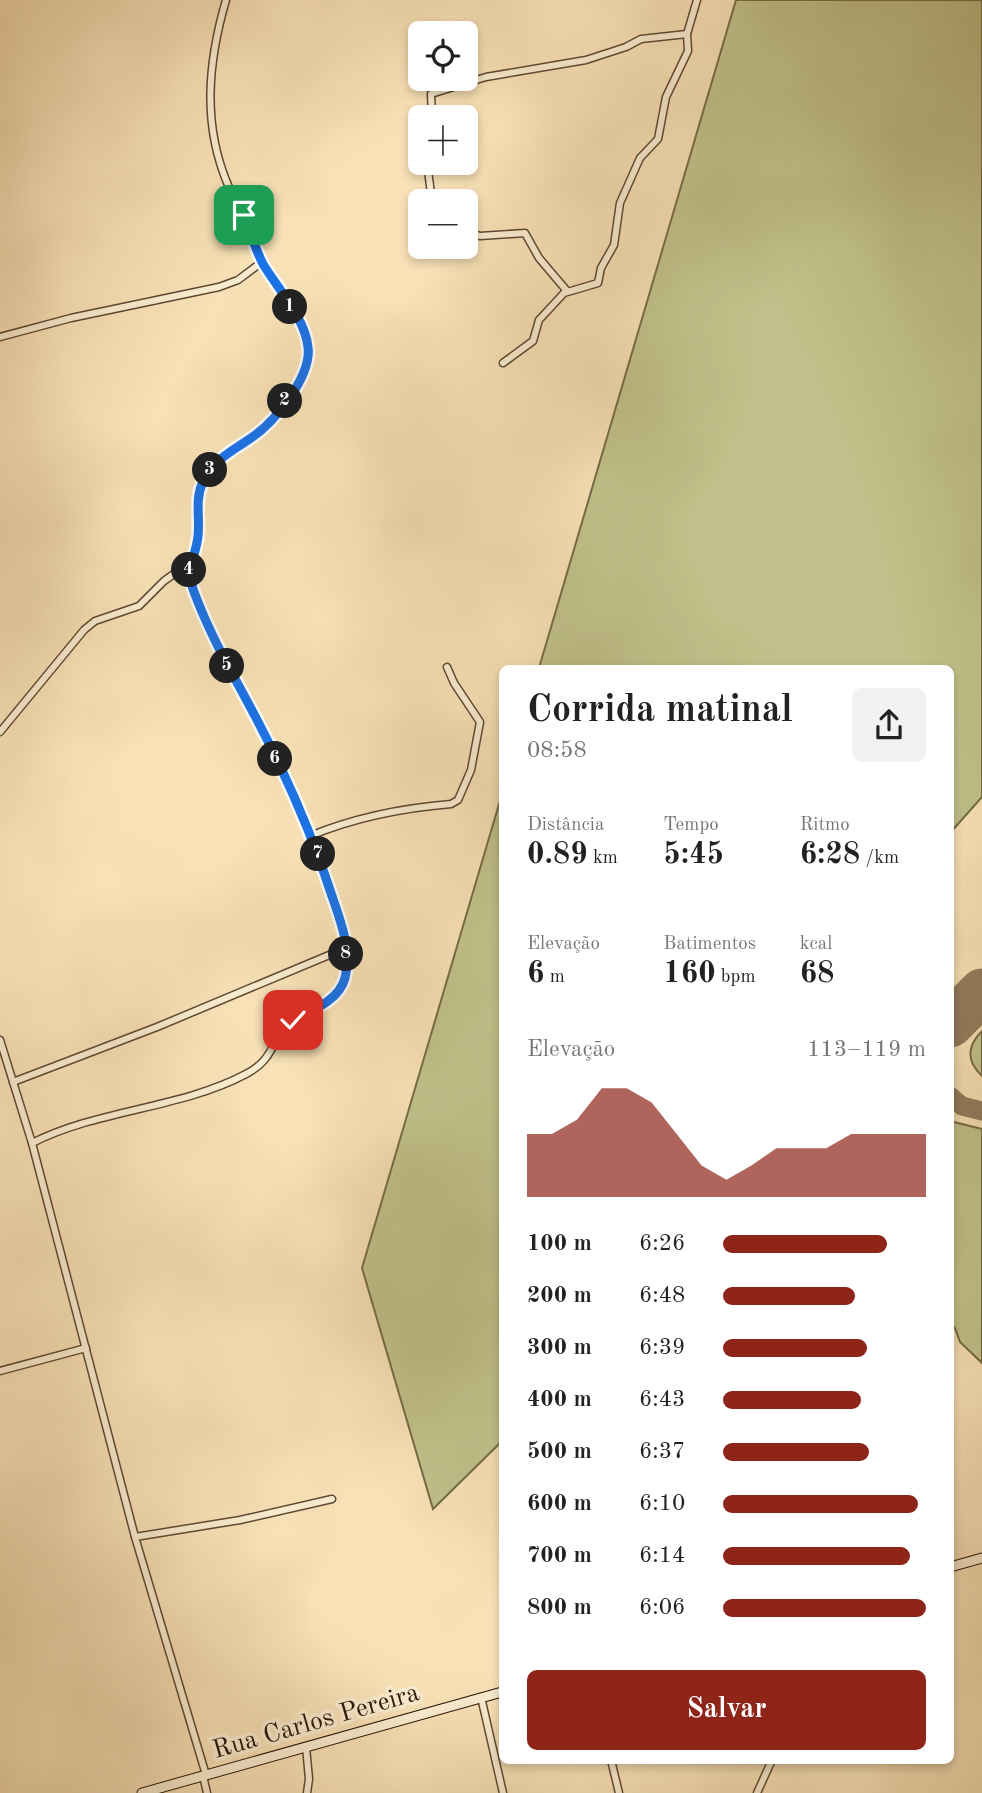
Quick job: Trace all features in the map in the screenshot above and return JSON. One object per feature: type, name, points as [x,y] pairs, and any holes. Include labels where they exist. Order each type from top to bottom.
[{"type":"main road","points":[[954,1566],[982,1558]]},
{"type":"main road","name":"Rua Carlos Pereira","points":[[142,1793],[499,1693]]},
{"type":"street","points":[[32,1143],[75,1124],[197,1093],[243,1076],[261,1065],[286,1026],[320,1006],[338,991],[345,981],[346,948],[326,874],[256,717],[217,647],[194,594],[189,563],[198,535],[197,508],[201,485],[212,467],[230,449],[251,439],[279,413],[300,383],[308,360],[306,338],[262,262],[217,156],[209,77],[226,0]]},
{"type":"street","points":[[503,363],[533,341],[539,320],[567,291],[598,283],[601,268],[614,245],[620,202],[640,159],[659,139],[666,97],[688,51],[687,34],[697,0]]},
{"type":"street","points":[[431,105],[431,94],[463,82],[586,60],[626,47],[641,38],[687,34]]},
{"type":"street","points":[[478,235],[522,231],[539,258],[567,291]]},
{"type":"street","points":[[0,337],[71,318],[219,287],[238,280],[262,262]]},
{"type":"street","points":[[0,732],[84,630],[95,621],[139,606],[164,581],[189,563]]},
{"type":"street","points":[[310,836],[396,809],[451,804],[458,800],[471,770],[480,722],[454,683],[447,667]]},
{"type":"street","points":[[13,1082],[158,1027],[346,948]]},
{"type":"street","points":[[1,1045],[32,1143],[135,1537],[205,1775],[207,1793]]},
{"type":"street","points":[[0,1371],[86,1348]]},
{"type":"street","points":[[135,1537],[240,1520],[332,1499]]},
{"type":"street","points":[[481,1698],[502,1790],[492,1793]]},
{"type":"street","points":[[306,1746],[309,1779],[307,1793]]},
{"type":"street","points":[[612,1764],[619,1793]]},
{"type":"street","points":[[757,1793],[770,1764]]},
{"type":"green space","points":[[736,0],[982,0],[982,797],[954,828],[954,665],[540,665]]},
{"type":"green space","points":[[499,804],[499,1444],[433,1509],[362,1268]]},
{"type":"green space","points":[[982,1031],[982,1076],[973,1065],[970,1054],[973,1042]]},
{"type":"green space","points":[[954,1122],[982,1129],[982,1363],[960,1342],[955,1328]]},
{"type":"taxiway","points":[[954,1099],[962,1106],[982,1111]]},
{"type":"runway","points":[[954,1020],[982,992]]},
{"type":"route","points":[[244,215],[262,262],[306,338],[308,360],[300,383],[279,413],[251,439],[230,449],[212,467],[201,485],[197,508],[198,535],[189,570],[194,594],[217,647],[256,717],[321,862],[341,923],[346,948],[345,981],[331,999],[293,1020]]}]
